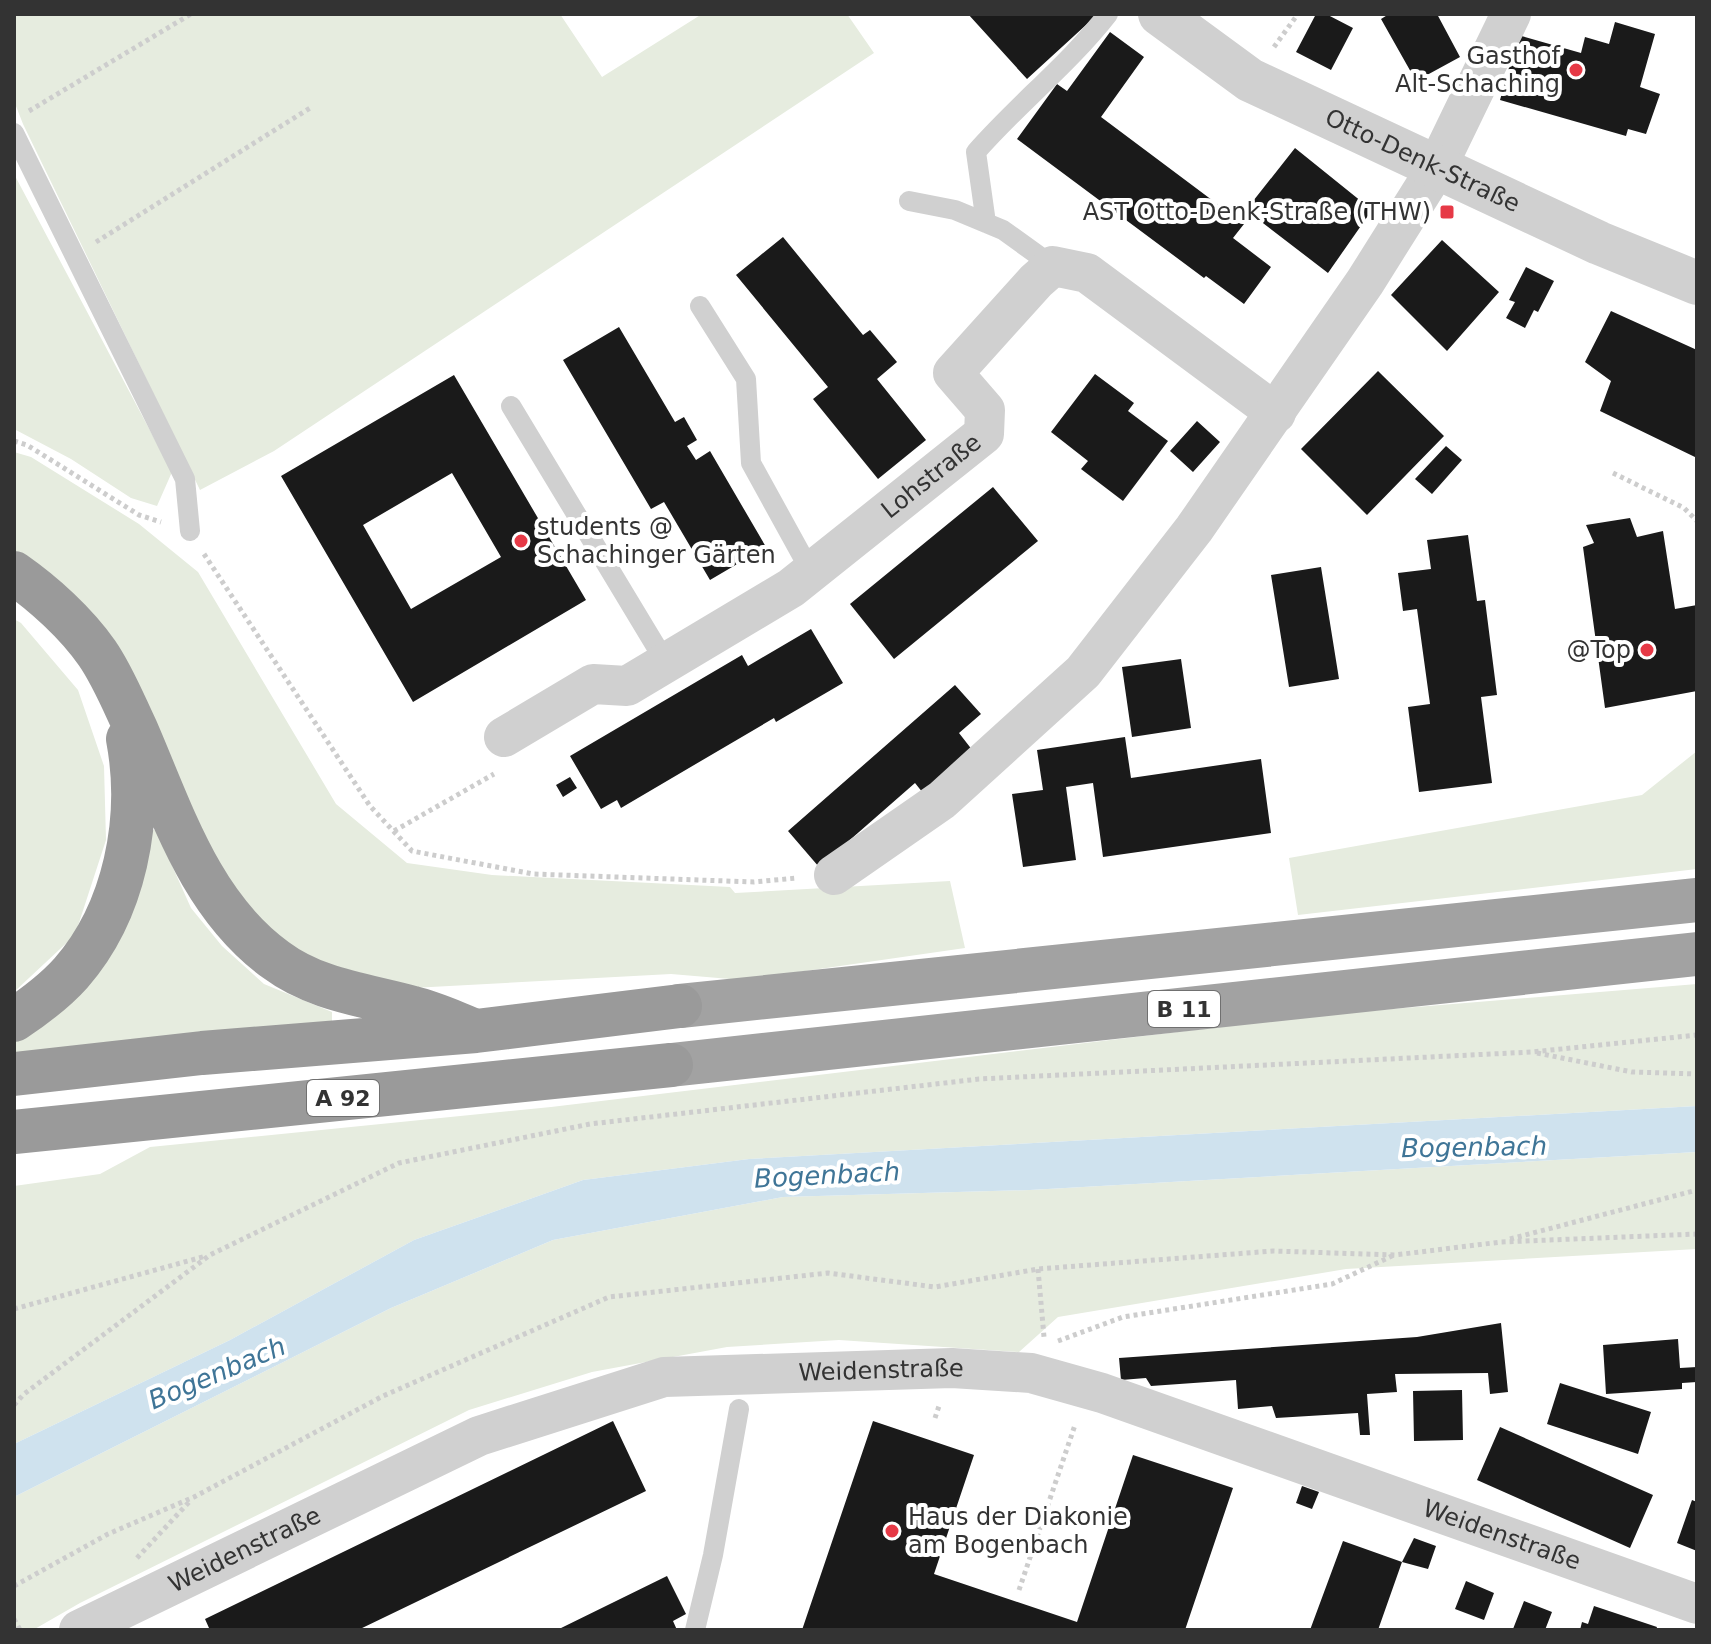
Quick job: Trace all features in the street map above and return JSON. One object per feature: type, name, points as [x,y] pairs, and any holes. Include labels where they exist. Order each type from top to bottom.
[{"type":"highway","points":[[14,573],[45,598],[97,653],[120,693],[200,875],[226,913],[251,940],[277,962],[304,977],[360,996],[414,1008],[476,1031]]},
{"type":"highway","points":[[14,1020],[45,999],[72,972],[98,935],[115,896],[132,828],[130,751],[120,693]]},
{"type":"highway","name":"B 11","points":[[680,1006],[1697,900]]},
{"type":"highway","name":"B 11","points":[[671,1065],[1697,954]]},
{"type":"highway","name":"A 92","points":[[14,1074],[202,1053],[476,1031],[680,1006]]},
{"type":"highway","name":"A 92","points":[[14,1132],[671,1065]]},
{"type":"street","name":"Otto-Denk-Straße","points":[[1160,14],[1250,80],[1436,169],[1599,243],[1697,283]]},
{"type":"street","points":[[834,875],[942,800],[1083,672],[1194,529],[1365,282],[1436,169],[1511,14]]},
{"type":"street","points":[[1053,266],[1087,273],[1276,413]]},
{"type":"street","name":"Lohstraße","points":[[504,737],[593,684],[627,686],[791,588],[984,434],[985,410],[953,373],[1053,266]]},
{"type":"street","name":"Weidenstraße","points":[[79,1630],[479,1436],[664,1377],[952,1368],[1031,1373],[1087,1390],[1697,1604]]},
{"type":"lane","points":[[986,223],[976,152],[1086,42],[1108,14]]},
{"type":"lane","points":[[14,133],[185,479],[190,531]]},
{"type":"lane","points":[[909,201],[955,210],[1003,230],[1053,266]]},
{"type":"lane","points":[[700,306],[746,379],[751,463],[811,572]]},
{"type":"lane","points":[[511,406],[666,663]]},
{"type":"lane","points":[[695,1630],[713,1555],[739,1409]]},
{"type":"path","points":[[28,112],[191,14]]},
{"type":"path","points":[[75,256],[310,108]]},
{"type":"path","points":[[14,441],[27,445],[139,515],[190,531],[340,763],[370,806],[412,851],[533,874],[754,882],[834,875]]},
{"type":"path","points":[[1613,473],[1684,508],[1697,521]]},
{"type":"path","points":[[394,831],[495,774],[504,737]]},
{"type":"path","points":[[14,1309],[210,1255],[399,1163],[590,1124],[979,1079],[1532,1052],[1697,1035]]},
{"type":"path","points":[[1532,1052],[1632,1072],[1697,1074]]},
{"type":"path","points":[[1501,1242],[1697,1190]]},
{"type":"path","points":[[14,1586],[108,1534],[194,1497],[383,1396],[609,1297],[828,1273],[935,1287],[1038,1269],[1273,1251],[1395,1255],[1501,1242],[1697,1234]]},
{"type":"path","points":[[14,1405],[24,1394],[210,1255]]},
{"type":"path","points":[[1038,1269],[1044,1346],[1123,1317],[1332,1284],[1395,1255]]},
{"type":"path","points":[[1019,1590],[1087,1390]]},
{"type":"path","points":[[14,1619],[20,1630]]},
{"type":"shaded area","points":[[14,14],[560,14],[602,77],[702,14],[847,14],[874,53],[274,451],[200,490],[14,101]]},
{"type":"shaded area","points":[[14,174],[172,472],[157,506],[131,498],[71,459],[14,429]]},
{"type":"shaded area","points":[[14,452],[31,457],[139,524],[198,572],[336,804],[407,863],[492,875],[730,887],[735,893],[950,881],[965,948],[742,980],[671,974],[412,988],[347,982],[239,912],[14,555]]},
{"type":"shaded area","points":[[14,619],[21,623],[78,690],[104,766],[106,840],[75,935],[14,992]]},
{"type":"shaded area","points":[[1697,751],[1697,869],[1298,915],[1289,858],[1642,795]]},
{"type":"shaded area","points":[[156,830],[191,908],[222,946],[264,984],[332,1012],[332,1023],[14,1056],[14,1039],[143,831]]},
{"type":"shaded area","points":[[1697,984],[1697,1106],[749,1159],[583,1180],[414,1240],[230,1340],[14,1444],[14,1186],[100,1174],[150,1147],[551,1107],[1319,1015]]},
{"type":"shaded area","points":[[1697,1152],[1697,1249],[1346,1269],[1058,1317],[1019,1352],[839,1340],[727,1347],[592,1372],[469,1410],[80,1603],[33,1630],[14,1630],[14,1497],[391,1308],[553,1240],[783,1197],[1030,1190]]},
{"type":"water","name":"Bogenbach","points":[[1697,1106],[1697,1152],[1030,1190],[783,1197],[553,1240],[391,1308],[14,1497],[14,1444],[230,1340],[414,1240],[583,1180],[749,1159]]},
{"type":"building","points":[[968,14],[1098,14],[1027,79]]},
{"type":"building","points":[[1316,14],[1326,14],[1353,28],[1331,70],[1296,52]]},
{"type":"building","points":[[1389,14],[1437,14],[1460,57],[1416,81],[1381,19]]},
{"type":"building","name":"Gasthof Alt-Schaching","points":[[1615,22],[1655,34],[1640,87],[1660,94],[1646,134],[1628,129],[1626,136],[1500,100],[1518,35],[1581,53],[1585,37],[1609,44]]},
{"type":"building","points":[[1110,32],[1144,57],[1101,117],[1244,224],[1233,238],[1271,267],[1244,304],[1206,276],[1204,278],[1017,139],[1057,84],[1067,91]]},
{"type":"building","points":[[1295,148],[1372,210],[1328,273],[1246,210]]},
{"type":"building","points":[[783,237],[863,335],[870,330],[897,362],[877,379],[926,440],[878,479],[813,399],[828,387],[736,275]]},
{"type":"building","points":[[1442,240],[1499,292],[1447,351],[1391,295]]},
{"type":"building","points":[[1526,267],[1554,281],[1538,312],[1534,310],[1525,328],[1506,318],[1515,302],[1509,300]]},
{"type":"building","points":[[1611,311],[1697,350],[1697,458],[1600,411],[1611,381],[1585,362]]},
{"type":"building","points":[[619,327],[675,422],[684,417],[697,440],[687,446],[696,460],[710,451],[766,547],[710,580],[664,502],[651,509],[563,360]]},
{"type":"building","points":[[1378,371],[1444,436],[1367,515],[1301,449]]},
{"type":"building","points":[[1095,374],[1134,403],[1128,411],[1168,441],[1123,501],[1081,469],[1088,461],[1051,432]]},
{"type":"building","name":"students @ Schachinger Gärten","points":[[454,375],[586,600],[413,702],[281,476]],"holes":[[[452,473],[501,557],[411,609],[363,525]]]},
{"type":"building","points":[[1197,421],[1220,442],[1193,472],[1170,451]]},
{"type":"building","points":[[1446,446],[1462,460],[1432,494],[1415,479]]},
{"type":"building","points":[[993,487],[1038,541],[894,659],[850,604]]},
{"type":"building","name":"@Top","points":[[1630,518],[1637,537],[1663,531],[1675,609],[1697,605],[1697,691],[1605,708],[1583,547],[1594,543],[1586,525]]},
{"type":"building","points":[[1468,535],[1477,601],[1485,600],[1497,695],[1481,697],[1492,783],[1419,792],[1408,707],[1430,704],[1417,609],[1403,611],[1398,573],[1431,569],[1427,540]]},
{"type":"building","points":[[1321,567],[1339,679],[1289,687],[1271,575]]},
{"type":"building","points":[[811,629],[843,683],[776,722],[774,718],[621,808],[617,800],[601,809],[570,756],[742,655],[748,666]]},
{"type":"building","points":[[1181,659],[1191,728],[1132,737],[1122,667]]},
{"type":"building","points":[[955,685],[981,714],[959,733],[973,751],[923,793],[915,783],[819,867],[788,831]]},
{"type":"building","points":[[1125,737],[1131,778],[1261,759],[1271,833],[1103,857],[1093,783],[1066,787],[1076,860],[1023,867],[1012,794],[1043,790],[1037,750]]},
{"type":"building","points":[[570,777],[577,788],[563,797],[556,785]]},
{"type":"building","points":[[1501,1323],[1508,1392],[1490,1394],[1488,1373],[1395,1374],[1397,1392],[1367,1394],[1370,1435],[1360,1435],[1358,1413],[1276,1418],[1272,1406],[1238,1409],[1236,1380],[1151,1386],[1146,1378],[1121,1380],[1119,1358],[1417,1337]]},
{"type":"building","points":[[1678,1339],[1680,1368],[1697,1367],[1697,1382],[1682,1383],[1682,1389],[1606,1394],[1603,1345]]},
{"type":"building","points":[[1560,1383],[1651,1412],[1638,1454],[1547,1424]]},
{"type":"building","points":[[1462,1390],[1463,1440],[1414,1441],[1413,1391]]},
{"type":"building","points":[[613,1421],[646,1491],[358,1630],[205,1630],[209,1628],[205,1619]]},
{"type":"building","name":"Haus der Diakonie am Bogenbach","points":[[873,1421],[974,1455],[934,1574],[1077,1622],[1133,1455],[1233,1488],[1185,1630],[802,1630]]},
{"type":"building","points":[[1500,1427],[1653,1495],[1630,1548],[1477,1480]]},
{"type":"building","points":[[1302,1486],[1319,1492],[1312,1509],[1296,1503]]},
{"type":"building","points":[[1692,1500],[1697,1502],[1697,1551],[1677,1543]]},
{"type":"building","points":[[1414,1538],[1436,1546],[1428,1569],[1402,1562]]},
{"type":"building","points":[[1343,1541],[1402,1562],[1378,1630],[1310,1630]]},
{"type":"building","points":[[667,1576],[686,1614],[673,1621],[677,1630],[557,1630]]},
{"type":"building","points":[[1466,1581],[1494,1593],[1484,1620],[1455,1609]]},
{"type":"building","points":[[1524,1601],[1552,1612],[1545,1630],[1513,1629]]},
{"type":"building","points":[[1594,1606],[1657,1627],[1656,1630],[1580,1630],[1582,1622],[1588,1624]]},
{"type":"place","name":"Gasthof Alt-Schaching","points":[[1576,70]]},
{"type":"place","name":"AST Otto-Denk-Straße (THW)","points":[[1447,212]]},
{"type":"place","name":"students @ Schachinger Gärten","points":[[521,541]]},
{"type":"place","name":"@Top","points":[[1647,650]]},
{"type":"place","name":"Haus der Diakonie am Bogenbach","points":[[892,1531]]}]
